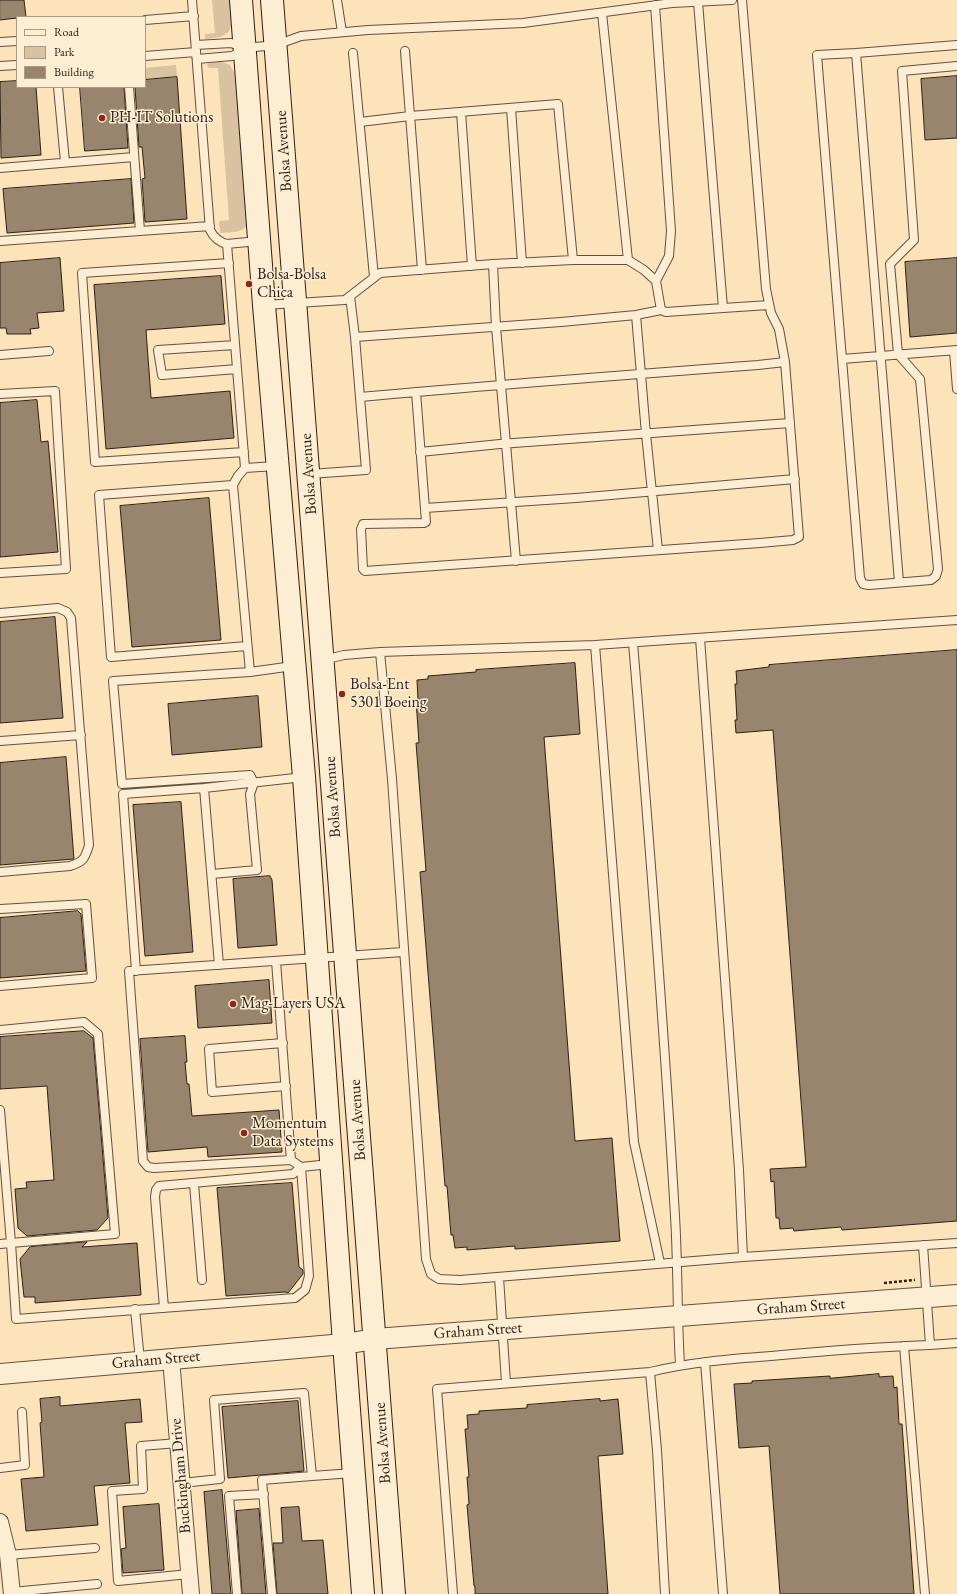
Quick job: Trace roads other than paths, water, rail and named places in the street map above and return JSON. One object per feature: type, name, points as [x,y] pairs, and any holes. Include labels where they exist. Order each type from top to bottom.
[{"type":"main road","name":"Bolsa Avenue","points":[[241,0],[264,305],[304,778],[363,1594]]},
{"type":"main road","name":"Bolsa Avenue","points":[[272,0],[394,1594]]},
{"type":"main road","points":[[295,666],[322,660]]},
{"type":"street","name":"Graham Street","points":[[0,1374],[344,1344],[375,1339],[957,1295]]},
{"type":"street","name":"Buckingham Drive","points":[[171,1358],[191,1594]]},
{"type":"street","points":[[0,1522],[8,1555],[12,1593]]},
{"type":"lane","points":[[192,0],[210,230],[215,238],[227,244],[259,241]]},
{"type":"lane","points":[[337,0],[342,32]]},
{"type":"lane","points":[[146,56],[196,52],[231,43],[245,48],[276,45],[301,36],[342,32],[428,26],[523,23],[656,5],[732,0]]},
{"type":"lane","points":[[416,392],[426,522],[362,524],[363,569],[365,571],[760,543],[797,539],[795,479],[785,362],[779,329],[771,314],[766,289],[742,0]]},
{"type":"lane","points":[[698,2],[723,308]]},
{"type":"lane","points":[[656,5],[672,231],[669,256],[656,281],[661,310]]},
{"type":"lane","points":[[602,13],[628,260]]},
{"type":"lane","points":[[146,20],[194,16]]},
{"type":"lane","points":[[0,42],[16,41]]},
{"type":"lane","points":[[957,45],[817,55],[860,578],[863,584],[869,585],[931,580],[936,576],[938,569],[920,379],[898,354],[890,264],[914,240],[902,71],[957,66]]},
{"type":"lane","points":[[196,52],[232,56],[241,52],[245,48]]},
{"type":"lane","points":[[405,51],[422,270]]},
{"type":"lane","points":[[353,53],[374,278]]},
{"type":"lane","points":[[856,53],[899,582]]},
{"type":"lane","points":[[0,66],[16,65]]},
{"type":"lane","points":[[58,88],[64,162]]},
{"type":"lane","points":[[129,88],[140,231]]},
{"type":"lane","points":[[360,122],[410,116],[558,104],[573,260]]},
{"type":"lane","points":[[511,108],[522,262]]},
{"type":"lane","points":[[461,112],[472,266]]},
{"type":"lane","points":[[0,168],[134,157]]},
{"type":"lane","points":[[0,241],[210,226]]},
{"type":"lane","points":[[227,244],[245,468],[233,485],[250,672]]},
{"type":"lane","points":[[264,305],[345,300],[380,273],[522,262],[628,260],[644,270],[656,281]]},
{"type":"lane","points":[[229,263],[82,273],[95,462],[244,452]]},
{"type":"lane","points":[[493,264],[496,327],[516,561]]},
{"type":"lane","points":[[309,474],[366,470],[355,337],[350,296]]},
{"type":"lane","points":[[355,337],[636,315],[661,310],[666,312],[769,305]]},
{"type":"lane","points":[[636,315],[658,550]]},
{"type":"lane","points":[[235,345],[158,350],[162,375],[237,369]]},
{"type":"lane","points":[[842,359],[955,350],[957,389]]},
{"type":"lane","points":[[0,355],[49,352]]},
{"type":"lane","points":[[360,397],[502,384],[785,362]]},
{"type":"lane","points":[[0,394],[55,391],[66,568],[0,573]]},
{"type":"lane","points":[[420,452],[506,444],[790,423]]},
{"type":"lane","points":[[245,468],[278,466]]},
{"type":"lane","points":[[425,508],[511,503],[795,479]]},
{"type":"lane","points":[[233,485],[99,495],[111,657],[247,646]]},
{"type":"lane","points":[[0,613],[58,608],[67,612],[71,618],[89,845],[86,856],[80,863],[70,866],[0,872]]},
{"type":"lane","points":[[322,660],[380,652],[633,643],[957,620]]},
{"type":"lane","points":[[700,638],[739,1170],[743,1257]]},
{"type":"lane","points":[[633,643],[656,928],[676,1218],[677,1316],[680,1365]]},
{"type":"lane","points":[[596,645],[634,1142],[660,1263]]},
{"type":"lane","points":[[380,652],[392,779],[403,952],[426,1259],[431,1274],[439,1279],[460,1280],[660,1263],[957,1243]]},
{"type":"lane","points":[[212,874],[257,870],[250,794],[254,783],[250,775],[122,784],[113,681],[250,672],[295,666]]},
{"type":"lane","points":[[0,741],[81,735]]},
{"type":"lane","points":[[136,971],[123,794],[304,778]]},
{"type":"lane","points":[[204,788],[219,965]]},
{"type":"lane","points":[[0,909],[86,904],[92,978],[0,986]]},
{"type":"lane","points":[[301,1167],[291,1160],[148,1168],[143,1161],[129,971],[403,952]]},
{"type":"lane","points":[[276,960],[291,1160]]},
{"type":"lane","points":[[0,1030],[84,1022],[98,1034],[115,1234],[0,1244]]},
{"type":"lane","points":[[283,1043],[209,1049],[212,1092],[286,1086]]},
{"type":"lane","points":[[0,1110],[16,1319],[295,1298],[305,1290],[309,1276],[301,1167]]},
{"type":"lane","points":[[164,1308],[155,1197],[156,1190],[160,1186],[293,1174],[301,1167],[331,1164]]},
{"type":"lane","points":[[194,1184],[202,1280]]},
{"type":"lane","points":[[923,1245],[930,1345]]},
{"type":"lane","points":[[499,1277],[506,1383]]},
{"type":"lane","points":[[135,1309],[140,1361]]},
{"type":"lane","points":[[453,1594],[437,1389],[650,1372],[680,1365],[705,1362],[856,1348],[957,1343],[957,1349]]},
{"type":"lane","points":[[904,1346],[925,1594]]},
{"type":"lane","points":[[705,1362],[723,1594]]},
{"type":"lane","points":[[650,1372],[657,1450],[665,1594]]},
{"type":"lane","points":[[182,1483],[220,1479],[214,1400],[304,1393],[312,1476]]},
{"type":"lane","points":[[0,1468],[25,1465],[22,1412]]},
{"type":"lane","points":[[178,1443],[141,1446],[143,1489],[112,1492],[118,1581],[190,1574]]},
{"type":"lane","points":[[272,1594],[262,1480],[354,1473]]},
{"type":"lane","points":[[237,1594],[229,1496],[264,1494]]},
{"type":"lane","points":[[8,1555],[95,1548]]},
{"type":"lane","points":[[12,1593],[97,1584]]},
{"type":"place","name":"PH-IT Solutions","points":[[102,118]]},
{"type":"place","name":"Bolsa-Bolsa Chica","points":[[249,284]]},
{"type":"place","name":"Bolsa-Ent 5301 Boeing","points":[[342,694]]},
{"type":"place","name":"Mag-Layers USA","points":[[233,1004]]},
{"type":"place","name":"Momentum Data Systems","points":[[244,1133]]}]
